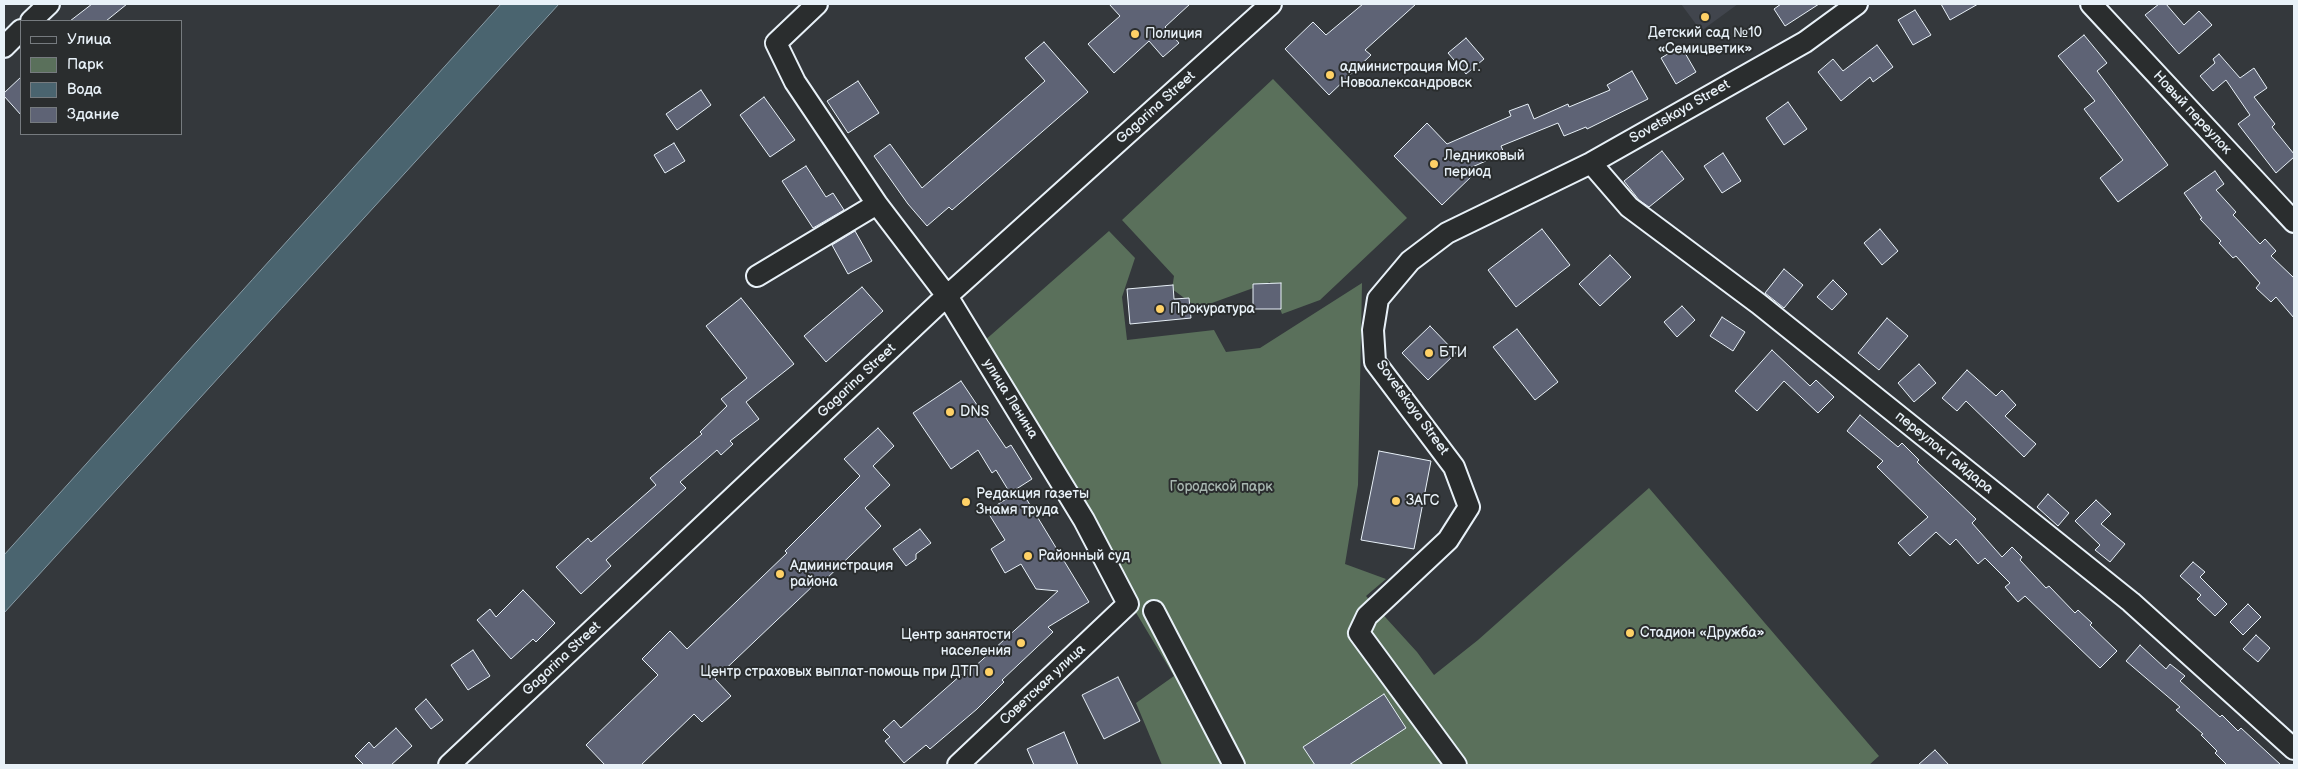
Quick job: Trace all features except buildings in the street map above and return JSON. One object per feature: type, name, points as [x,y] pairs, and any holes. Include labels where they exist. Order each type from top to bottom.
[{"type":"street","points":[[32,20],[49,4]]},
{"type":"street","name":"улица Ленина","points":[[817,4],[776,43],[795,82],[876,204],[947,296],[1084,520],[1128,604]]},
{"type":"street","name":"Gagarina Street","points":[[450,765],[947,296],[1271,4]]},
{"type":"street","name":"Sovetskaya Street","points":[[1456,765],[1360,633],[1368,616],[1448,540],[1469,507],[1456,470],[1375,362],[1373,330],[1378,299],[1410,261],[1447,233],[1591,163],[1805,42],[1857,4]]},
{"type":"street","name":"Новый переулок","points":[[2091,4],[2294,222]]},
{"type":"street","points":[[4,46],[20,31]]},
{"type":"street","name":"переулок Гайдара","points":[[1591,163],[1629,208],[1759,304],[2131,602],[2294,749]]},
{"type":"street","points":[[757,276],[876,204]]},
{"type":"street","name":"Советская улица","points":[[958,765],[1128,604]]},
{"type":"street","points":[[1154,611],[1234,765]]},
{"type":"shaded area","name":"Детский сад №10 «Семицветик»","points":[[1681,4],[1738,4],[1701,31]]},
{"type":"green space","points":[[1273,79],[1407,218],[1320,300],[1282,314],[1270,282],[1198,308],[1172,289],[1174,276],[1122,220]]},
{"type":"green space","name":"Городской парк","points":[[1109,231],[1135,258],[1122,297],[1127,340],[1214,330],[1226,352],[1260,348],[1362,283],[1358,485],[1345,564],[1386,579],[1366,596],[1417,652],[1434,675],[1478,640],[1649,488],[1879,756],[1869,765],[1162,765],[1136,703],[1174,676],[1129,601],[983,342]]},
{"type":"water","points":[[501,4],[559,4],[4,613],[4,555]]},
{"type":"place","name":"Детский сад №10 «Семицветик»","points":[[1705,17]]},
{"type":"place","name":"Полиция","points":[[1135,34]]},
{"type":"place","name":"администрация МО г. Новоалександровск","points":[[1330,75]]},
{"type":"place","name":"Ледниковый период","points":[[1434,164]]},
{"type":"place","name":"Прокуратура","points":[[1160,309]]},
{"type":"place","name":"БТИ","points":[[1429,353]]},
{"type":"place","name":"DNS","points":[[950,412]]},
{"type":"place","name":"ЗАГС","points":[[1396,501]]},
{"type":"place","name":"Редакция газеты Знамя труда","points":[[966,502]]},
{"type":"place","name":"Районный суд","points":[[1028,556]]},
{"type":"place","name":"Администрация района","points":[[780,574]]},
{"type":"place","name":"Стадион «Дружба»","points":[[1630,633]]},
{"type":"place","name":"Центр занятости населения","points":[[1021,643]]},
{"type":"place","name":"Центр страховых выплат-помощь при ДТП","points":[[989,672]]}]
